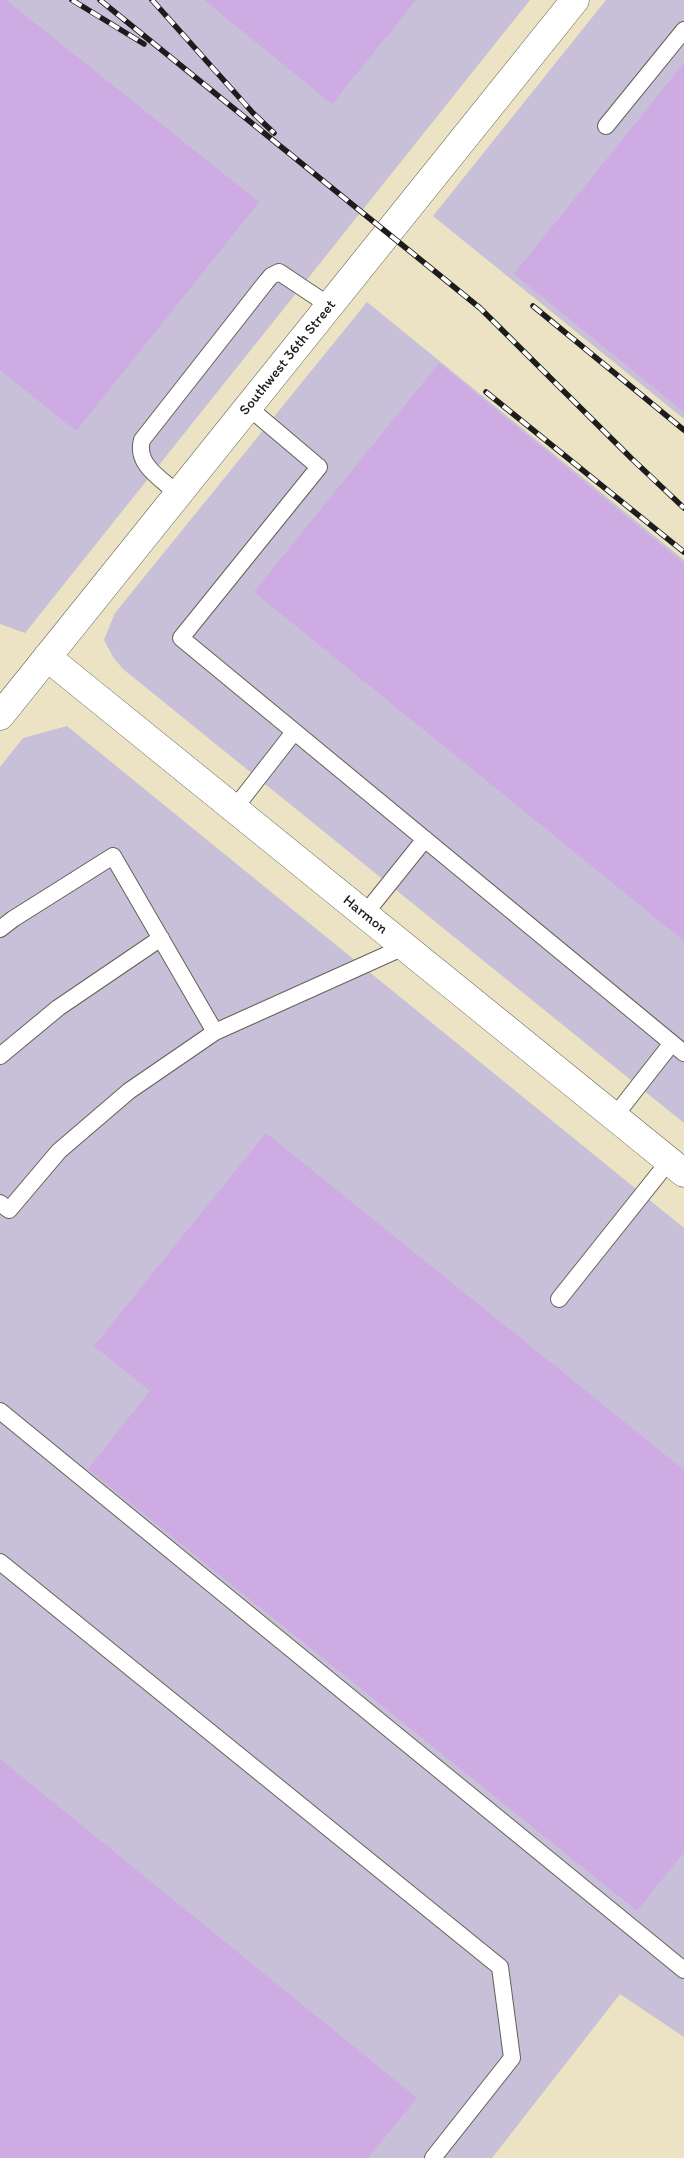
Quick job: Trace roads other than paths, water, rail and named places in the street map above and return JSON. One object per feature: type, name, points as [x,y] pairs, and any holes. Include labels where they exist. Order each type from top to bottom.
[{"type":"street","name":"Southwest 36th Street","points":[[4,702],[47,657],[575,0]]},
{"type":"street","name":"Harmon","points":[[47,657],[676,1167]]},
{"type":"lane","points":[[606,126],[684,30]]},
{"type":"lane","points":[[178,494],[144,463],[140,452],[142,440],[271,276],[279,272],[330,306]]},
{"type":"lane","points":[[248,407],[319,467],[181,638],[678,1048],[614,1117]]},
{"type":"lane","points":[[234,809],[294,732]]},
{"type":"lane","points":[[364,915],[425,839]]},
{"type":"lane","points":[[0,929],[113,856],[215,1032]]},
{"type":"lane","points":[[0,1056],[58,1008],[161,938]]},
{"type":"lane","points":[[0,1202],[9,1210],[59,1151],[129,1091],[215,1032],[404,947]]},
{"type":"lane","points":[[559,1299],[676,1167]]},
{"type":"lane","points":[[0,1411],[684,1970]]},
{"type":"lane","points":[[0,1562],[500,1967],[512,2058],[433,2158]]},
{"type":"railway","points":[[72,0],[144,44]]},
{"type":"railway","points":[[100,0],[480,308],[684,508]]},
{"type":"railway","points":[[152,0],[253,113],[274,133]]},
{"type":"railway","points":[[533,306],[684,430]]},
{"type":"railway","points":[[486,392],[684,552]]}]
